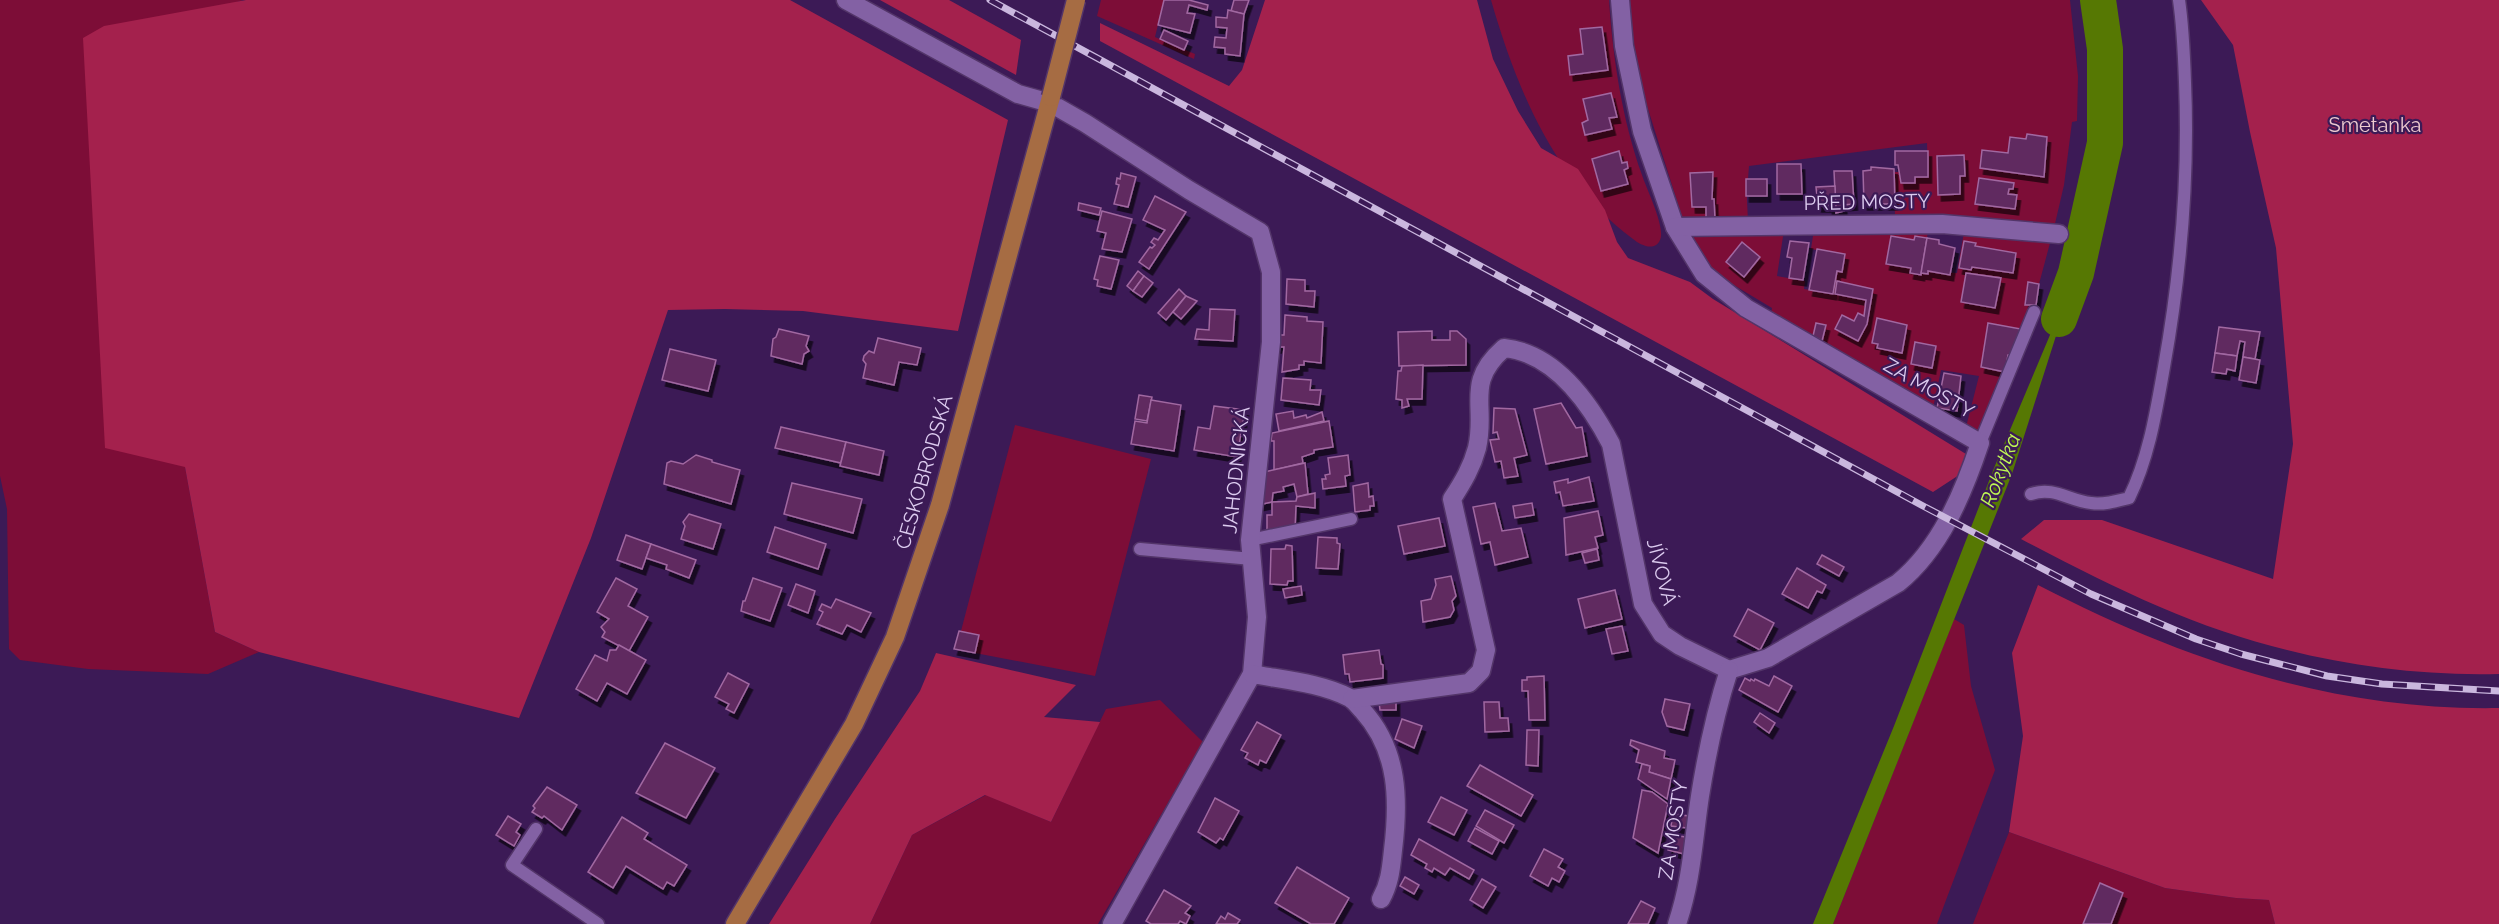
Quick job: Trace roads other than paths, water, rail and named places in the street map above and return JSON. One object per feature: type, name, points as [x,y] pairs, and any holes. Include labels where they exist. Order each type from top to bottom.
[{"type":"main road","name":"ČESKOBRODSKÁ","points":[[735,924],[854,724],[895,637],[940,505],[1076,0]]},
{"type":"street","name":"JAHODNICKÁ","points":[[846,0],[1018,94],[1050,100],[1189,190],[1260,232],[1271,272],[1271,342],[1250,540],[1257,616],[1252,674],[1112,924]]},
{"type":"street","name":"ZA MOSTY","points":[[1620,0],[1624,46],[1642,131],[1675,227],[1704,274],[1746,308],[1980,443],[1970,471],[1938,539],[1915,569],[1898,583],[1768,658],[1729,670],[1713,720],[1700,798],[1692,871],[1677,924]]},
{"type":"street","name":"PŘED MOSTY","points":[[1675,227],[1942,224],[2059,234]]},
{"type":"street","name":"JÍVOVÁ","points":[[1352,699],[1469,683],[1481,671],[1486,650],[1452,498],[1467,477],[1477,446],[1479,382],[1494,356],[1504,348],[1517,349],[1546,361],[1581,396],[1598,420],[1611,444],[1643,604],[1651,620],[1662,634],[1680,646],[1729,670]]},
{"type":"street","points":[[1252,674],[1315,686],[1352,699],[1376,726],[1388,749],[1394,773],[1397,816],[1389,885],[1381,899]]},
{"type":"lane","points":[[2031,494],[2044,490],[2091,503],[2111,503],[2129,498],[2139,479],[2154,422],[2177,293],[2185,205],[2187,117],[2179,0]]},
{"type":"lane","points":[[1980,443],[2034,312]]},
{"type":"lane","points":[[1250,540],[1351,519]]},
{"type":"lane","points":[[1140,549],[1252,559]]},
{"type":"lane","points":[[536,830],[512,866],[598,924]]},
{"type":"water","points":[[2076,273],[2012,474],[1833,924],[1813,924],[1894,726],[1994,468]]},
{"type":"waterway","name":"Rokytka","points":[[2059,319],[2076,273],[2105,143],[2105,49],[2098,0]]},
{"type":"railway","points":[[990,0],[1925,507],[2091,594],[2196,639],[2241,654],[2327,676],[2382,684],[2499,691]]},
{"type":"park label","name":"Smetanka","points":[[2375,125]]}]
